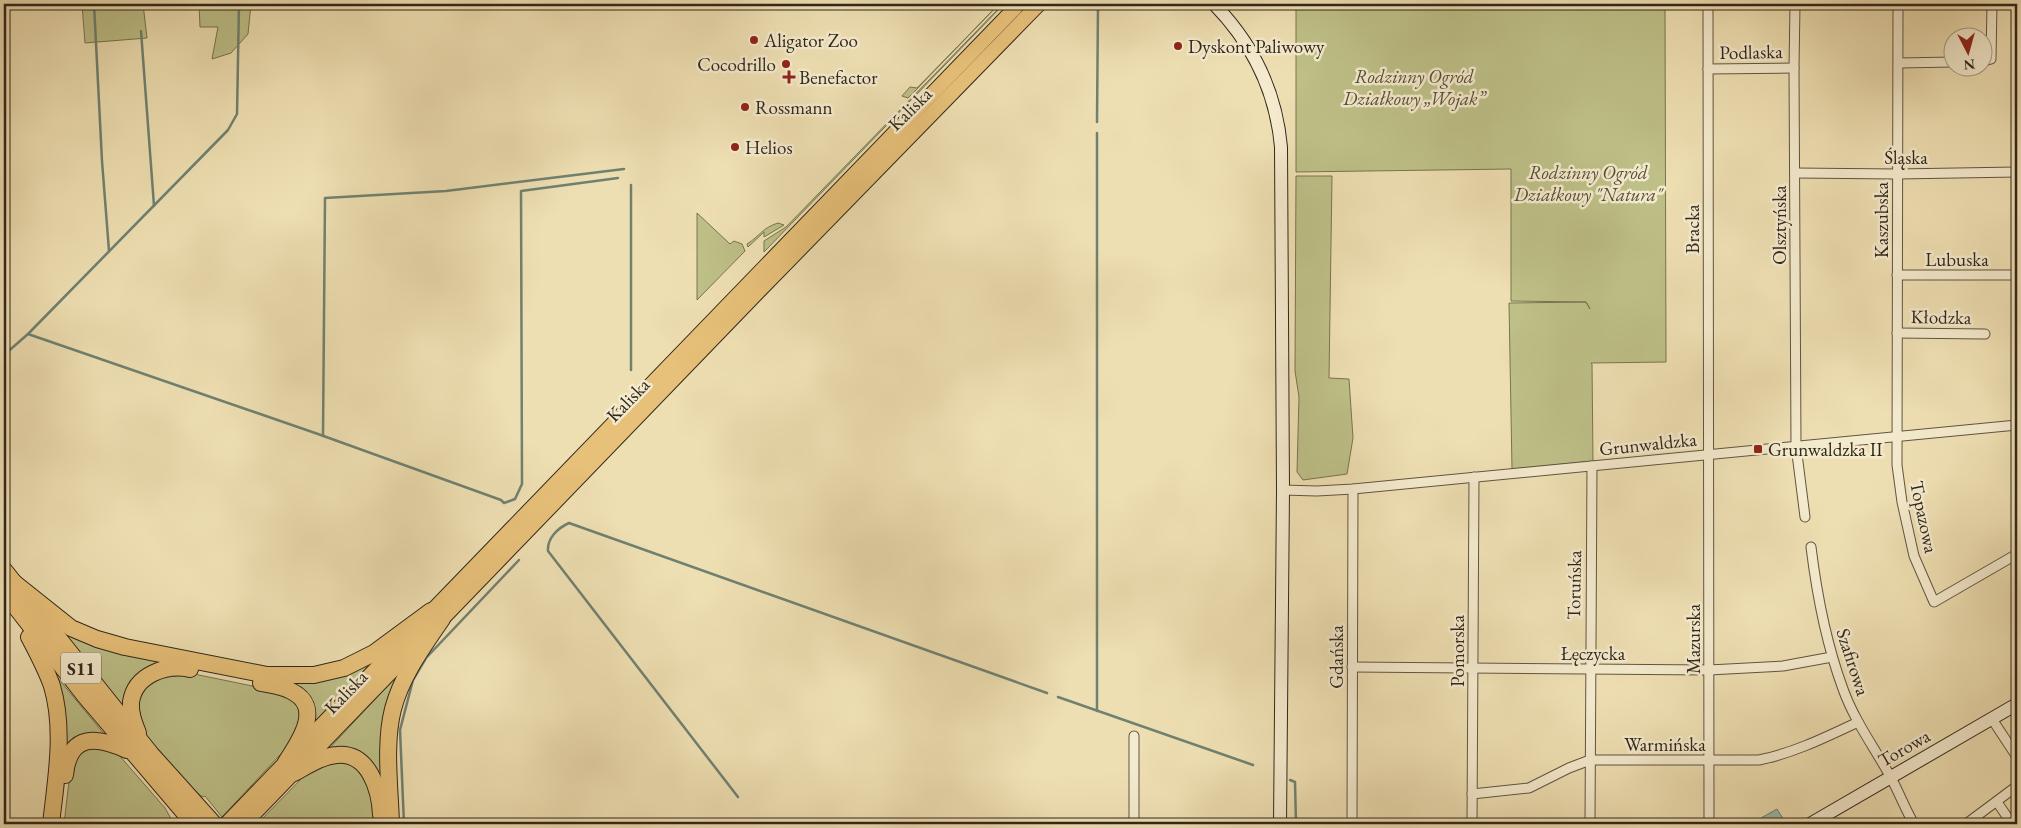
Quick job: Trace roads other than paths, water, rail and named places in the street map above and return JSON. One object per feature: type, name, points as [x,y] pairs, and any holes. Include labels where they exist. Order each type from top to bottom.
[{"type":"highway","points":[[6,584],[72,628],[97,639],[125,647],[267,675],[314,675],[344,668],[374,654],[437,615]]},
{"type":"highway","points":[[6,584],[52,686],[58,720],[58,748],[51,824]]},
{"type":"highway","name":"S11","points":[[6,584],[132,752],[195,819],[214,824]]},
{"type":"highway","name":"S11","points":[[6,584],[151,754],[195,819]]},
{"type":"highway","points":[[391,824],[389,732],[393,710],[410,668],[437,615]]},
{"type":"highway","points":[[151,754],[140,737],[133,721],[131,711],[133,695],[142,681],[151,674],[170,668],[182,667],[283,688],[292,691],[300,697],[305,706],[307,722],[290,767]]},
{"type":"highway","points":[[59,824],[66,763],[75,748],[83,743],[103,740],[132,752]]},
{"type":"highway","points":[[290,767],[338,755],[349,756],[367,769],[377,786],[381,802],[381,824]]},
{"type":"main road","name":"Kaliska","points":[[226,824],[290,767],[437,615],[1019,4]]},
{"type":"main road","name":"Kaliska","points":[[437,615],[1039,4]]},
{"type":"main road","name":"Kaliska","points":[[244,824],[290,767]]},
{"type":"street","points":[[1214,4],[1238,30],[1258,64],[1271,95],[1280,132],[1282,170],[1283,490],[1280,824]]},
{"type":"street","name":"Bracka","points":[[1708,4],[1708,454]]},
{"type":"street","name":"Olsztyńska","points":[[1795,4],[1796,446]]},
{"type":"street","name":"Kaszubska","points":[[1898,4],[1896,275],[1898,436]]},
{"type":"street","points":[[1989,28],[1992,4]]},
{"type":"street","points":[[1899,63],[1944,62]]},
{"type":"street","name":"Podlaska","points":[[1708,70],[1794,68]]},
{"type":"street","name":"Śląska","points":[[1795,173],[2017,172]]},
{"type":"street","name":"Lubuska","points":[[1896,275],[2017,274]]},
{"type":"street","name":"Kłodzka","points":[[1897,333],[1985,334]]},
{"type":"street","name":"Grunwaldzka","points":[[1283,490],[1353,490],[2017,424]]},
{"type":"street","name":"Topazowa","points":[[1898,436],[1897,466],[1909,534],[1914,556],[1934,602],[2017,554]]},
{"type":"street","points":[[1796,446],[1805,517]]},
{"type":"street","name":"Mazurska","points":[[1708,454],[1709,824]]},
{"type":"street","name":"Toruńska","points":[[1590,824],[1589,669],[1592,466]]},
{"type":"street","name":"Pomorska","points":[[1472,824],[1474,477]]},
{"type":"street","name":"Gdańska","points":[[1352,824],[1353,490]]},
{"type":"street","name":"Szafirowa","points":[[1812,547],[1816,586],[1832,657],[1843,690],[1858,722],[1891,778],[1914,824]]},
{"type":"street","name":"Łęczycka","points":[[1352,667],[1709,670],[1783,666],[1832,657]]},
{"type":"street","name":"Torowa","points":[[1810,824],[2017,704]]},
{"type":"street","points":[[1992,719],[2017,757]]},
{"type":"street","name":"Warmińska","points":[[1472,794],[1529,788],[1590,760],[1759,760],[1785,754],[1858,722]]},
{"type":"street","points":[[1134,736],[1134,824]]},
{"type":"street","points":[[1966,824],[2017,786]]},
{"type":"street","points":[[1997,802],[2012,824]]},
{"type":"waterway","points":[[94,4],[102,161],[109,251]]},
{"type":"waterway","points":[[4,355],[28,334],[228,130],[237,114],[239,4]]},
{"type":"waterway","points":[[1097,122],[1098,4]]},
{"type":"waterway","points":[[141,31],[154,206]]},
{"type":"waterway","points":[[1097,133],[1097,711]]},
{"type":"waterway","points":[[323,436],[325,198],[446,191],[624,169]]},
{"type":"waterway","points":[[28,334],[318,434],[501,500],[504,503],[515,499],[522,484],[521,191],[618,178]]},
{"type":"waterway","points":[[631,185],[631,370]]},
{"type":"waterway","points":[[738,797],[548,551],[551,538],[561,528],[569,523],[1047,693]]},
{"type":"waterway","points":[[404,824],[400,730],[413,680],[426,658],[519,560]]},
{"type":"waterway","points":[[1058,697],[1253,765]]},
{"type":"waterway","points":[[1290,780],[1295,782],[1296,824]]},
{"type":"place","name":"Aligator Zoo","points":[[754,40]]},
{"type":"place","name":"Dyskont Paliwowy","points":[[1178,46]]},
{"type":"place","name":"Cocodrillo","points":[[786,64]]},
{"type":"place","name":"Benefactor","points":[[789,77]]},
{"type":"place","name":"Rossmann","points":[[745,107]]},
{"type":"place","name":"Helios","points":[[735,147]]},
{"type":"place","name":"Grunwaldzka II","points":[[1758,449]]},
{"type":"park label","name":"Rodzinny Ogród Działkowy „Wojak”","points":[[1414,87]]},
{"type":"park label","name":"Rodzinny Ogród Działkowy \"Natura\"","points":[[1588,183]]}]
